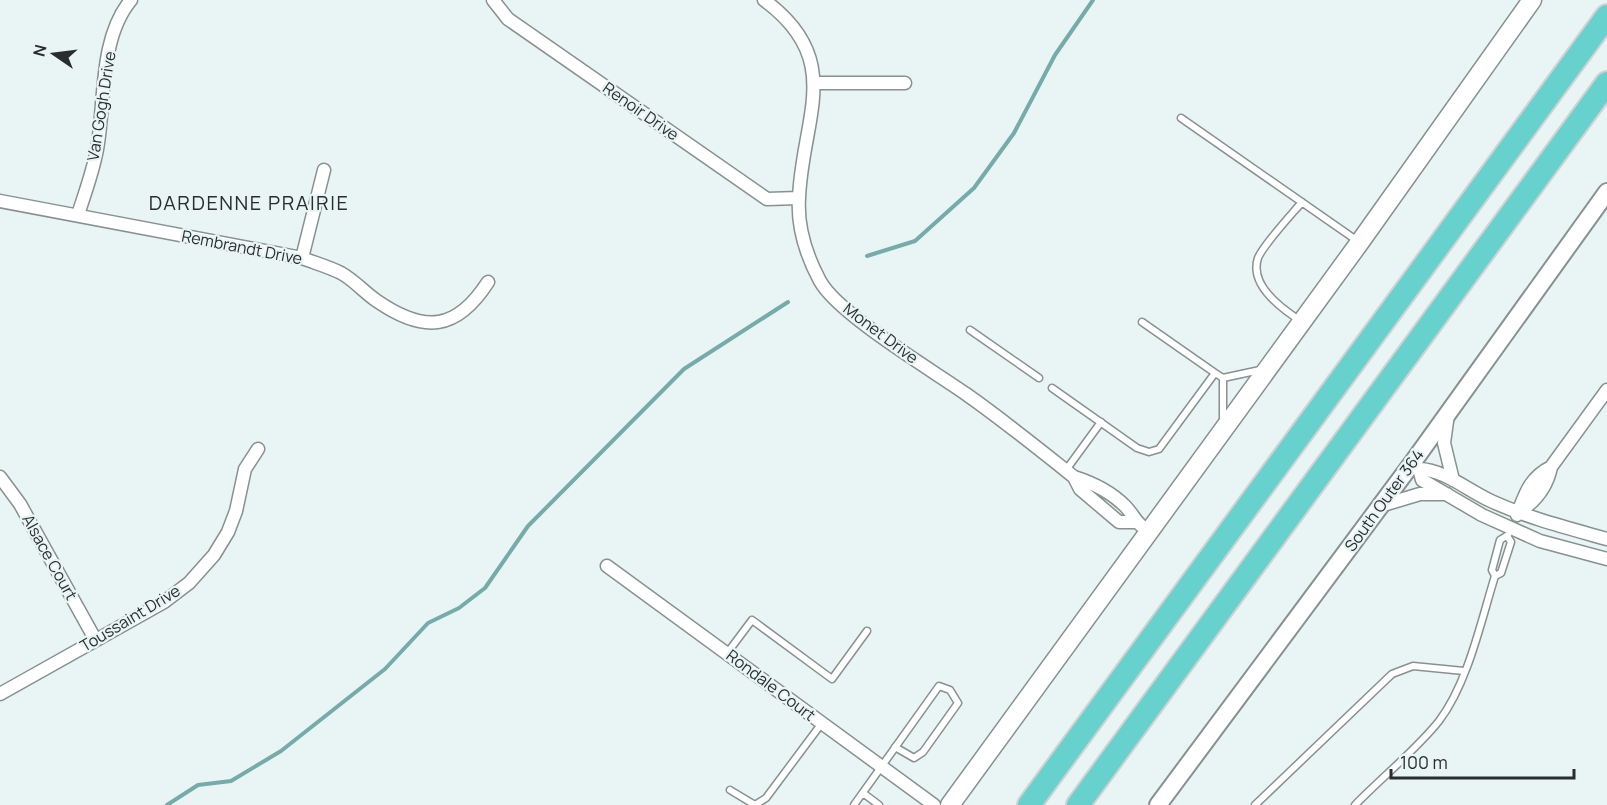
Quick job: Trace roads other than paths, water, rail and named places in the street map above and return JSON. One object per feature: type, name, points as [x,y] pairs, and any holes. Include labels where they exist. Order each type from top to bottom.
[{"type":"highway","points":[[1029,805],[1607,16]]},
{"type":"highway","points":[[1078,805],[1607,83]]},
{"type":"main road","points":[[950,805],[1142,526],[1222,431],[1532,0]]},
{"type":"street","name":"Van Gogh Drive","points":[[78,215],[98,146],[111,42],[116,24],[131,0]]},
{"type":"street","name":"Renoir Drive","points":[[493,0],[508,19],[766,199],[798,198]]},
{"type":"street","name":"Monet Drive","points":[[764,0],[778,10],[806,45],[815,83],[798,198],[802,236],[821,283],[852,315],[967,395],[1070,474],[1080,489],[1119,522],[1142,526]]},
{"type":"street","points":[[815,83],[905,83]]},
{"type":"street","points":[[302,258],[324,170]]},
{"type":"street","name":"South Outer 364","points":[[1158,805],[1380,506],[1416,465],[1448,414],[1607,192]]},
{"type":"street","name":"Rembrandt Drive","points":[[0,201],[302,258],[342,273],[378,302],[411,319],[434,323],[457,318],[474,303],[488,282]]},
{"type":"street","points":[[1509,532],[1519,512],[1533,503],[1549,480],[1551,467],[1607,390]]},
{"type":"street","points":[[1448,414],[1444,443],[1453,480]]},
{"type":"street","name":"Toussaint Drive","points":[[0,694],[164,602],[203,568],[228,532],[236,511],[245,469],[258,449]]},
{"type":"street","points":[[1416,465],[1432,469],[1490,501],[1607,538]]},
{"type":"street","points":[[1416,465],[1422,480],[1509,532],[1607,559]]},
{"type":"street","name":"Alsace Court","points":[[0,477],[20,504],[95,639]]},
{"type":"street","points":[[1380,506],[1420,494],[1447,494]]},
{"type":"street","name":"Rondale Court","points":[[607,566],[728,652],[934,805]]},
{"type":"lane","points":[[1181,118],[1360,242]]},
{"type":"lane","points":[[1301,321],[1279,307],[1264,288],[1257,270],[1258,257],[1302,202]]},
{"type":"lane","points":[[1142,322],[1223,378],[1248,375],[1268,367]]},
{"type":"lane","points":[[970,330],[1039,378]]},
{"type":"lane","points":[[1052,388],[1137,448],[1149,452],[1159,449],[1215,373]]},
{"type":"lane","points":[[1222,431],[1225,393],[1223,378]]},
{"type":"lane","points":[[1070,474],[1101,422]]},
{"type":"lane","points":[[1355,805],[1438,722],[1453,700],[1495,576],[1492,570],[1500,540],[1509,532]]},
{"type":"lane","points":[[1495,576],[1501,573],[1510,542],[1509,532]]},
{"type":"lane","points":[[728,652],[752,620],[832,679],[867,631]]},
{"type":"lane","points":[[1255,805],[1392,674],[1413,666],[1464,671]]},
{"type":"lane","points":[[854,805],[862,793],[882,766],[895,747],[939,686],[950,690],[958,703],[924,752],[914,758],[895,747]]},
{"type":"lane","points":[[730,790],[754,805],[766,798],[822,722]]},
{"type":"lane","points":[[862,793],[879,805]]},
{"type":"waterway","points":[[867,256],[915,241],[974,188],[1014,133],[1055,55],[1093,0]]},
{"type":"waterway","points":[[167,805],[198,785],[231,781],[281,751],[385,669],[428,623],[459,608],[485,588],[528,526],[684,369],[788,302]]},
{"type":"district","name":"DARDENNE PRAIRIE","points":[[249,203]]}]
